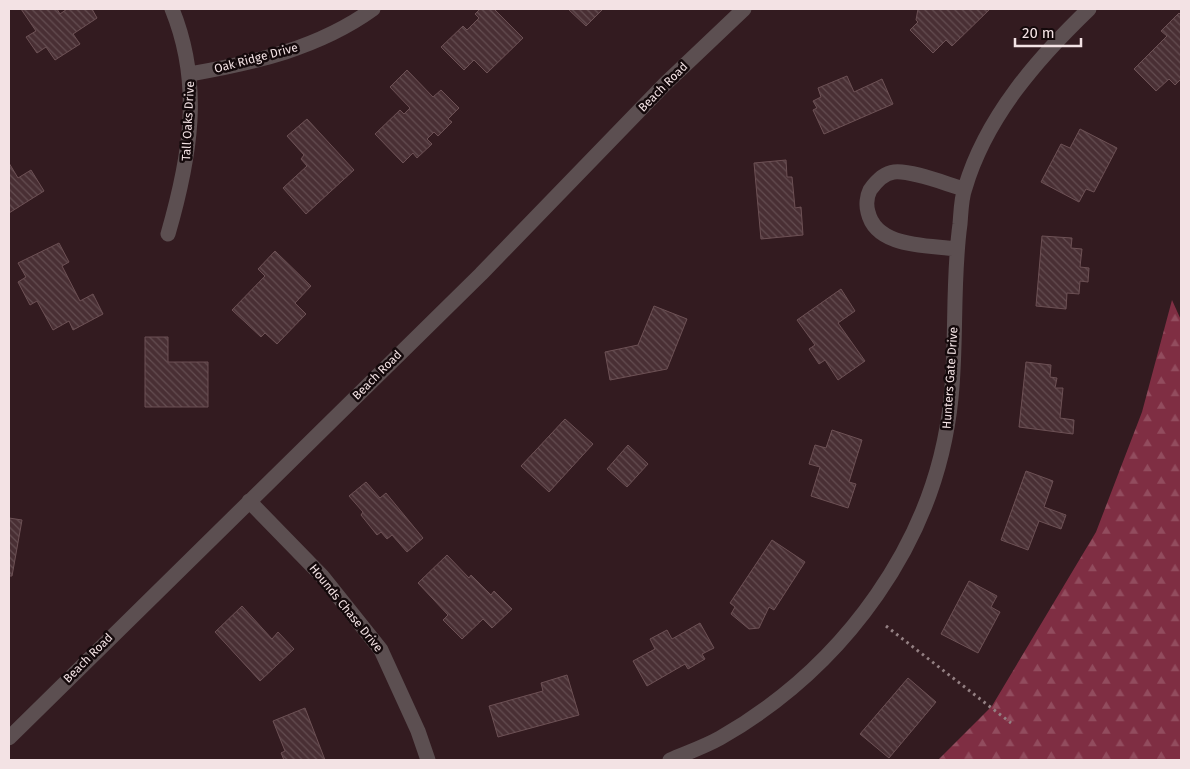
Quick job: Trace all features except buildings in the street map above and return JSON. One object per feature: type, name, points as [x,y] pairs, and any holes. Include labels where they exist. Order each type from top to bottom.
[{"type":"street","name":"Tall Oaks Drive","points":[[168,234],[187,162],[191,103],[190,74],[172,9]]},
{"type":"street","name":"Oak Ridge Drive","points":[[190,74],[282,54],[346,26],[373,9]]},
{"type":"street","name":"Beach Road","points":[[9,738],[481,274],[665,84],[744,9]]},
{"type":"street","name":"Hunters Gate Drive","points":[[670,760],[718,739],[780,697],[811,670],[862,615],[885,584],[904,552],[922,517],[946,440],[953,370],[956,249],[964,189],[986,137],[1018,87],[1055,42],[1088,9]]},
{"type":"street","points":[[956,249],[898,240],[877,230],[871,222],[867,206],[868,194],[874,184],[893,172],[910,174],[964,189]]},
{"type":"street","name":"Hounds Chase Drive","points":[[250,501],[322,576],[381,650],[418,731],[428,760]]},
{"type":"path","points":[[886,626],[1011,723]]},
{"type":"green space","points":[[1172,300],[1181,320],[1181,760],[938,760],[992,706],[1096,532],[1142,412]]}]
